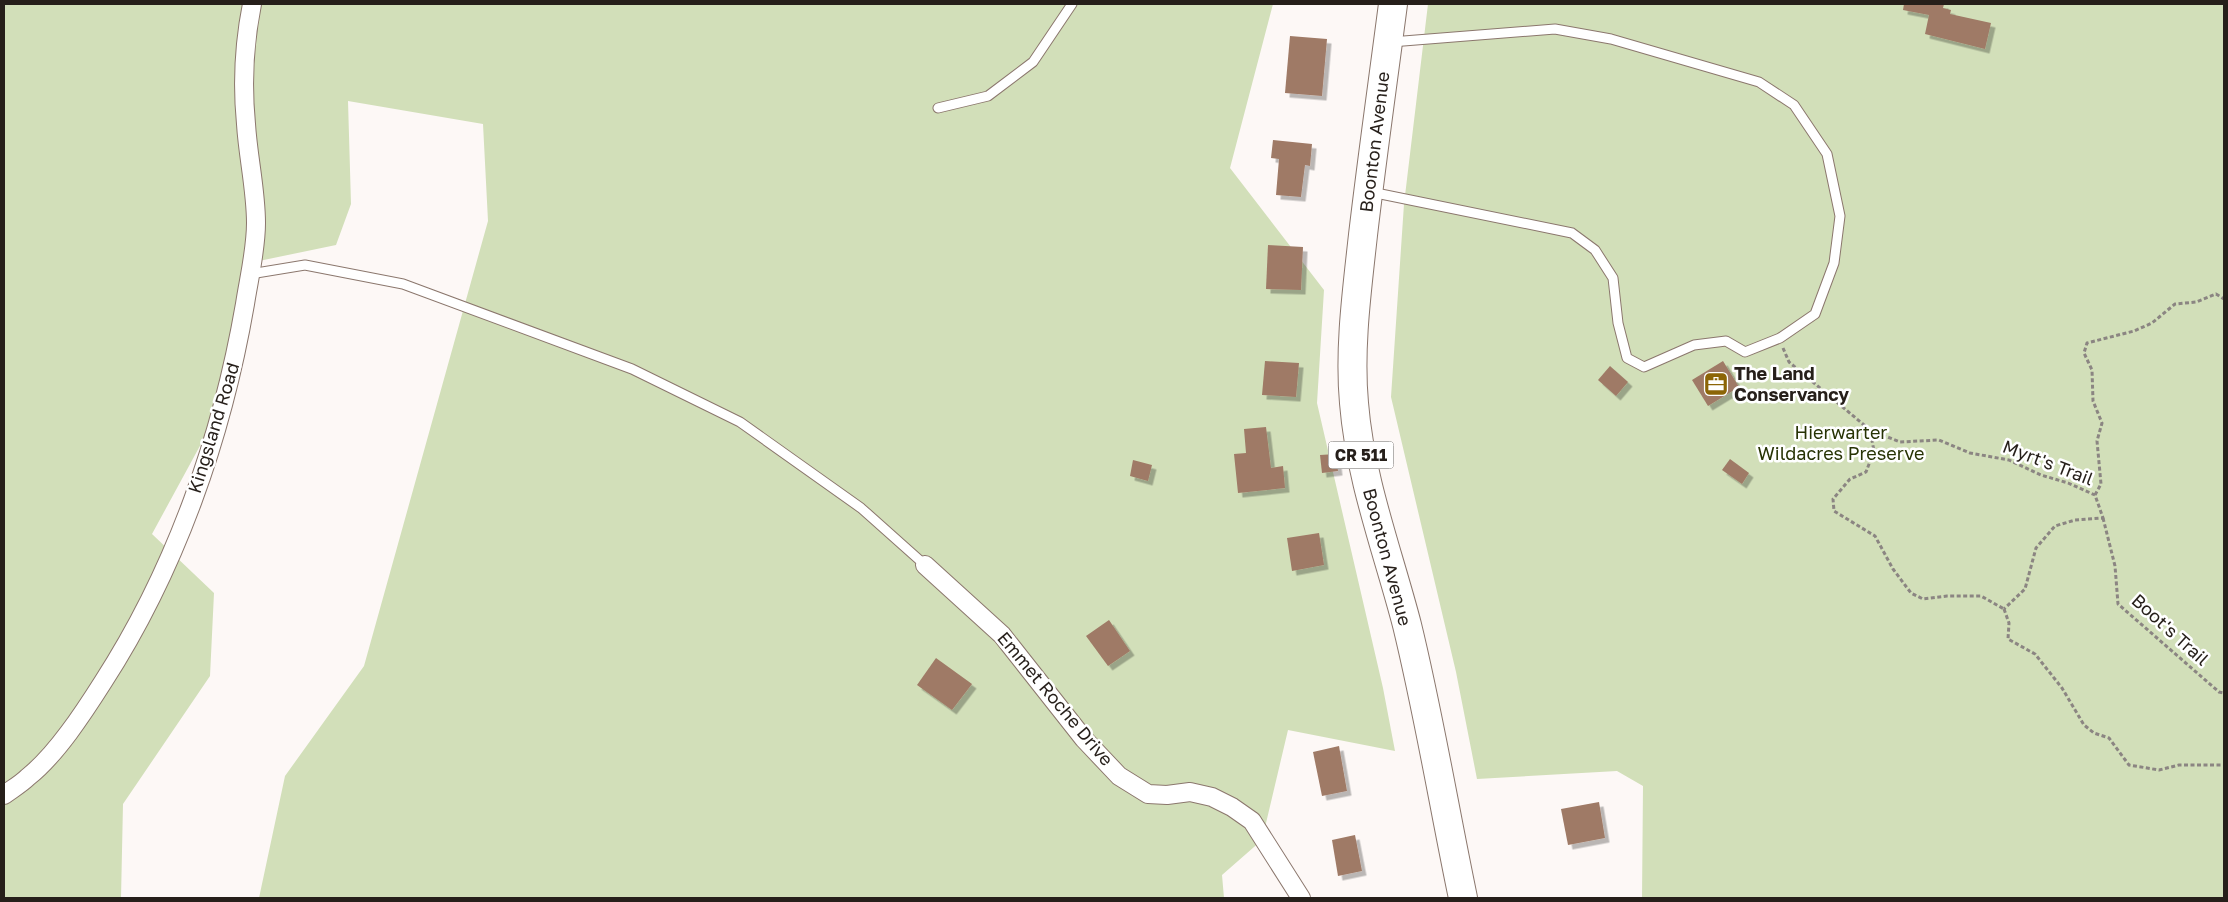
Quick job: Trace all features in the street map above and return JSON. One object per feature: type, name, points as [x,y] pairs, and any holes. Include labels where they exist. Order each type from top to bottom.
[{"type":"main road","name":"Boonton Avenue","points":[[1393,4],[1358,278],[1352,369],[1357,436],[1366,480],[1395,579],[1423,693],[1463,898]]},
{"type":"street","name":"Kingsland Road","points":[[4,795],[30,776],[60,743],[90,702],[128,644],[183,528],[211,444],[235,361],[250,274],[256,224],[246,124],[244,66],[246,33],[252,4]]},
{"type":"street","name":"Emmet Roche Drive","points":[[925,565],[1002,634],[1084,739],[1119,776],[1148,794],[1167,795],[1190,792],[1212,797],[1232,807],[1252,822],[1301,898]]},
{"type":"lane","points":[[938,108],[988,96],[1033,62],[1072,4]]},
{"type":"lane","points":[[1368,191],[1572,232],[1595,250],[1613,278],[1618,323],[1628,358],[1644,367],[1694,345],[1726,341],[1745,352],[1780,338],[1815,314],[1834,263],[1840,216],[1826,154],[1794,105],[1759,82],[1612,39],[1554,29],[1388,42]]},
{"type":"lane","points":[[250,274],[305,265],[404,284],[632,369],[740,422],[862,508],[925,565]]},
{"type":"path","points":[[2095,495],[2101,484],[2097,440],[2102,423],[2093,401],[2092,370],[2084,353],[2087,343],[2134,331],[2152,323],[2175,304],[2196,302],[2216,294],[2224,299]]},
{"type":"path","name":"Myrt's Trail","points":[[1780,338],[1789,362],[1870,430],[1900,442],[1939,440],[1970,453],[2009,460],[2041,475],[2068,483],[2095,495],[2103,518]]},
{"type":"path","points":[[1870,430],[1874,451],[1866,472],[1850,479],[1833,499],[1834,511],[1875,536],[1893,569],[1911,593],[1923,599],[1947,596],[1981,596],[2004,609],[2009,623],[2008,638],[2035,654],[2062,688],[2084,725],[2094,733],[2109,738],[2129,765],[2159,770],[2178,764],[2224,765]]},
{"type":"path","points":[[2004,609],[2026,589],[2036,548],[2055,526],[2075,520],[2103,518]]},
{"type":"path","name":"Boot's Trail","points":[[2103,518],[2115,566],[2118,604],[2219,692],[2224,693]]},
{"type":"green space","points":[[4,4],[1273,4],[1230,168],[1324,290],[1317,403],[1383,688],[1395,751],[1288,730],[1262,840],[1222,875],[1224,898],[259,898],[285,776],[364,666],[488,221],[483,124],[348,101],[351,204],[336,245],[254,262],[220,409],[152,534],[214,593],[210,676],[123,804],[121,898],[4,898]]},
{"type":"green space","name":"Hierwarter Wildacres Preserve","points":[[1428,4],[2224,4],[2224,898],[1642,898],[1643,786],[1617,771],[1477,779],[1456,672],[1391,397],[1404,204]]},
{"type":"building","points":[[1904,4],[1944,4],[1943,8],[1951,10],[1950,14],[1991,23],[1985,49],[1925,34],[1929,15],[1903,10]]},
{"type":"building","points":[[1290,36],[1327,39],[1322,96],[1285,93]]},
{"type":"building","points":[[1273,140],[1312,144],[1310,166],[1305,165],[1301,197],[1276,195],[1279,159],[1271,158]]},
{"type":"building","points":[[1268,245],[1303,247],[1301,290],[1266,289]]},
{"type":"building","points":[[1265,361],[1299,363],[1296,397],[1262,395]]},
{"type":"building","name":"The Land Conservancy","points":[[1723,361],[1739,387],[1708,406],[1692,380]]},
{"type":"building","points":[[1610,366],[1628,382],[1616,396],[1598,380]]},
{"type":"building","points":[[1266,427],[1271,468],[1283,466],[1285,488],[1238,493],[1234,454],[1246,453],[1244,429]]},
{"type":"building","points":[[1336,454],[1338,471],[1322,473],[1320,455]]},
{"type":"building","points":[[1730,459],[1749,473],[1742,484],[1722,470]]},
{"type":"building","points":[[1133,460],[1152,465],[1148,481],[1130,476]]},
{"type":"building","points":[[1319,533],[1324,565],[1292,571],[1287,538]]},
{"type":"building","points":[[1109,620],[1130,651],[1108,666],[1086,636]]},
{"type":"building","points":[[936,658],[972,684],[952,710],[917,685]]},
{"type":"building","points":[[1339,746],[1347,791],[1322,796],[1313,752]]},
{"type":"building","points":[[1599,802],[1605,838],[1568,845],[1561,809]]},
{"type":"building","points":[[1355,835],[1362,871],[1338,876],[1332,840]]},
{"type":"place","name":"The Land Conservancy","points":[[1716,384]]}]
